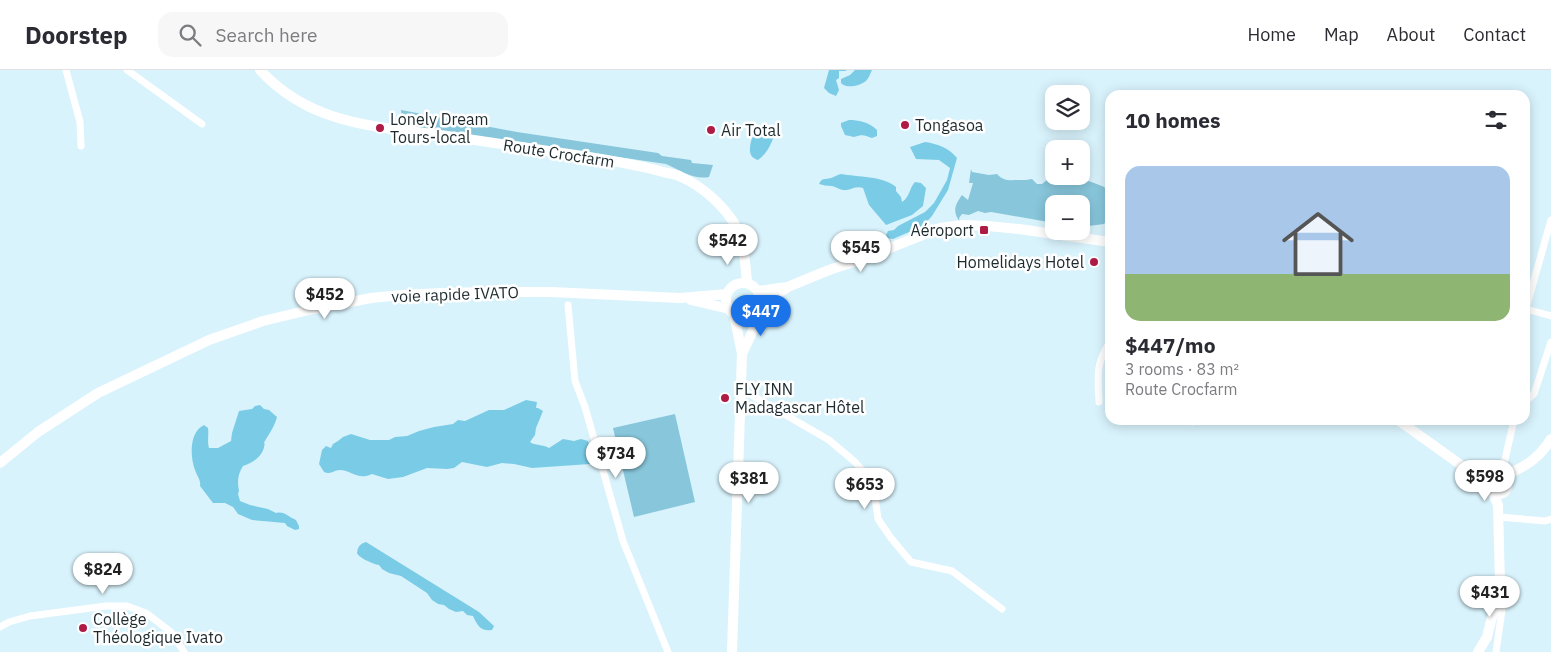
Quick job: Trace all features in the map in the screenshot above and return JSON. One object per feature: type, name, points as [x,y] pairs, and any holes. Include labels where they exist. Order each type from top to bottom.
[{"type":"main road","name":"Route Crocfarm","points":[[260,70],[289,96],[300,103],[344,121],[617,162],[654,169],[681,177],[705,192],[731,218],[744,253],[742,283]]},
{"type":"main road","points":[[680,298],[741,316],[749,316],[757,308],[790,286],[920,235],[940,228],[962,225],[1018,229],[1105,241]]},
{"type":"main road","points":[[732,652],[742,354],[732,312],[726,302],[730,288],[742,283],[752,285],[758,291],[760,298],[742,354]]},
{"type":"main road","points":[[758,291],[790,286]]},
{"type":"main road","points":[[742,354],[756,324],[776,299],[790,286]]},
{"type":"main road","name":"voie rapide IVATO","points":[[0,463],[38,432],[98,393],[209,340],[263,322],[309,310],[371,298],[442,293],[551,292],[680,298]]},
{"type":"main road","points":[[680,298],[727,294]]},
{"type":"main road","points":[[1405,425],[1476,475],[1492,490]]},
{"type":"main road","points":[[1498,505],[1490,484],[1502,484],[1535,459],[1551,439]]},
{"type":"main road","points":[[1476,475],[1502,484]]},
{"type":"main road","points":[[1478,652],[1487,637],[1500,585],[1498,505],[1502,484]]},
{"type":"street","points":[[66,70],[80,122],[81,146]]},
{"type":"street","points":[[127,70],[202,124]]},
{"type":"street","points":[[1530,294],[1551,220]]},
{"type":"street","points":[[568,305],[575,380],[585,407],[623,541],[668,652]]},
{"type":"street","points":[[1530,312],[1551,316]]},
{"type":"street","points":[[1530,398],[1534,394],[1551,342]]},
{"type":"street","points":[[1098,402],[1098,365],[1105,350]]},
{"type":"street","points":[[741,389],[829,440],[854,462],[873,482],[878,519],[910,562],[952,571],[1002,609]]},
{"type":"street","points":[[1502,484],[1513,425]]},
{"type":"street","points":[[1499,517],[1548,520],[1551,529]]},
{"type":"street","points":[[1496,652],[1502,610],[1500,585]]},
{"type":"street","points":[[0,628],[10,622],[30,616],[106,606],[127,606],[146,613],[171,632],[184,652]]},
{"type":"shaded area","points":[[829,70],[847,70],[839,71],[839,78],[836,80],[839,90],[836,96],[824,88]]},
{"type":"shaded area","points":[[855,70],[872,70],[867,80],[863,83],[853,86],[843,85],[841,79],[850,75]]},
{"type":"shaded area","points":[[401,110],[517,132],[658,153],[662,156],[691,160],[692,163],[713,165],[709,177],[703,178],[687,174],[666,164],[414,127],[404,121]]},
{"type":"shaded area","points":[[849,120],[871,125],[877,130],[877,136],[872,138],[863,135],[854,137],[845,135],[841,123]]},
{"type":"shaded area","points":[[771,125],[775,126],[774,136],[765,154],[758,160],[750,153],[753,135]]},
{"type":"shaded area","points":[[925,142],[943,147],[957,158],[948,190],[932,216],[923,226],[893,239],[887,238],[888,231],[894,230],[925,212],[934,203],[947,180],[950,168],[939,160],[916,159],[910,147]]},
{"type":"shaded area","points":[[971,169],[972,172],[989,175],[997,174],[1008,180],[1032,179],[1037,184],[1045,182],[1045,185],[1090,185],[1090,182],[1095,183],[1105,188],[1105,223],[1090,226],[1090,195],[1045,195],[1045,221],[978,211],[969,215],[962,214],[959,218],[960,222],[955,208],[962,195],[968,200],[973,183],[969,183]]},
{"type":"shaded area","points":[[841,174],[878,179],[891,183],[896,187],[902,202],[907,198],[915,182],[921,183],[926,188],[923,206],[912,215],[886,225],[869,205],[863,188],[856,187],[845,190],[819,184],[823,180]]},
{"type":"shaded area","points":[[526,400],[537,402],[536,408],[543,411],[535,435],[530,442],[549,448],[563,439],[588,441],[591,452],[594,454],[590,464],[532,468],[502,463],[487,467],[462,462],[454,468],[427,468],[403,477],[388,479],[372,474],[359,476],[340,470],[327,473],[324,472],[319,464],[322,450],[326,446],[331,448],[333,444],[343,437],[351,434],[370,440],[389,440],[434,427],[453,424],[458,420],[465,421],[489,410],[504,410]]},
{"type":"shaded area","points":[[260,405],[277,417],[264,442],[264,447],[259,457],[243,466],[240,472],[238,494],[240,501],[284,514],[296,520],[299,529],[295,530],[285,523],[252,520],[238,514],[233,507],[225,503],[213,503],[200,486],[192,458],[193,439],[199,428],[204,425],[208,428],[209,448],[218,448],[231,441],[239,411],[252,409]]},
{"type":"shaded area","points":[[675,414],[695,502],[634,517],[613,428]]},
{"type":"shaded area","points":[[366,542],[479,612],[494,626],[492,630],[482,629],[473,616],[467,615],[463,611],[456,612],[444,605],[438,604],[427,593],[401,576],[389,573],[379,565],[360,557],[357,553],[358,549]]},
{"type":"place","name":"Tongasoa","points":[[905,125]]},
{"type":"place","name":"Lonely Dream Tours-local","points":[[380,128]]},
{"type":"place","name":"Air Total","points":[[711,130]]},
{"type":"place","name":"Aéroport","points":[[984,230]]},
{"type":"place","name":"Homelidays Hotel","points":[[1094,262]]},
{"type":"place","name":"FLY INN Madagascar Hôtel","points":[[725,398]]},
{"type":"place","name":"Collège Théologique Ivato","points":[[83,628]]}]
